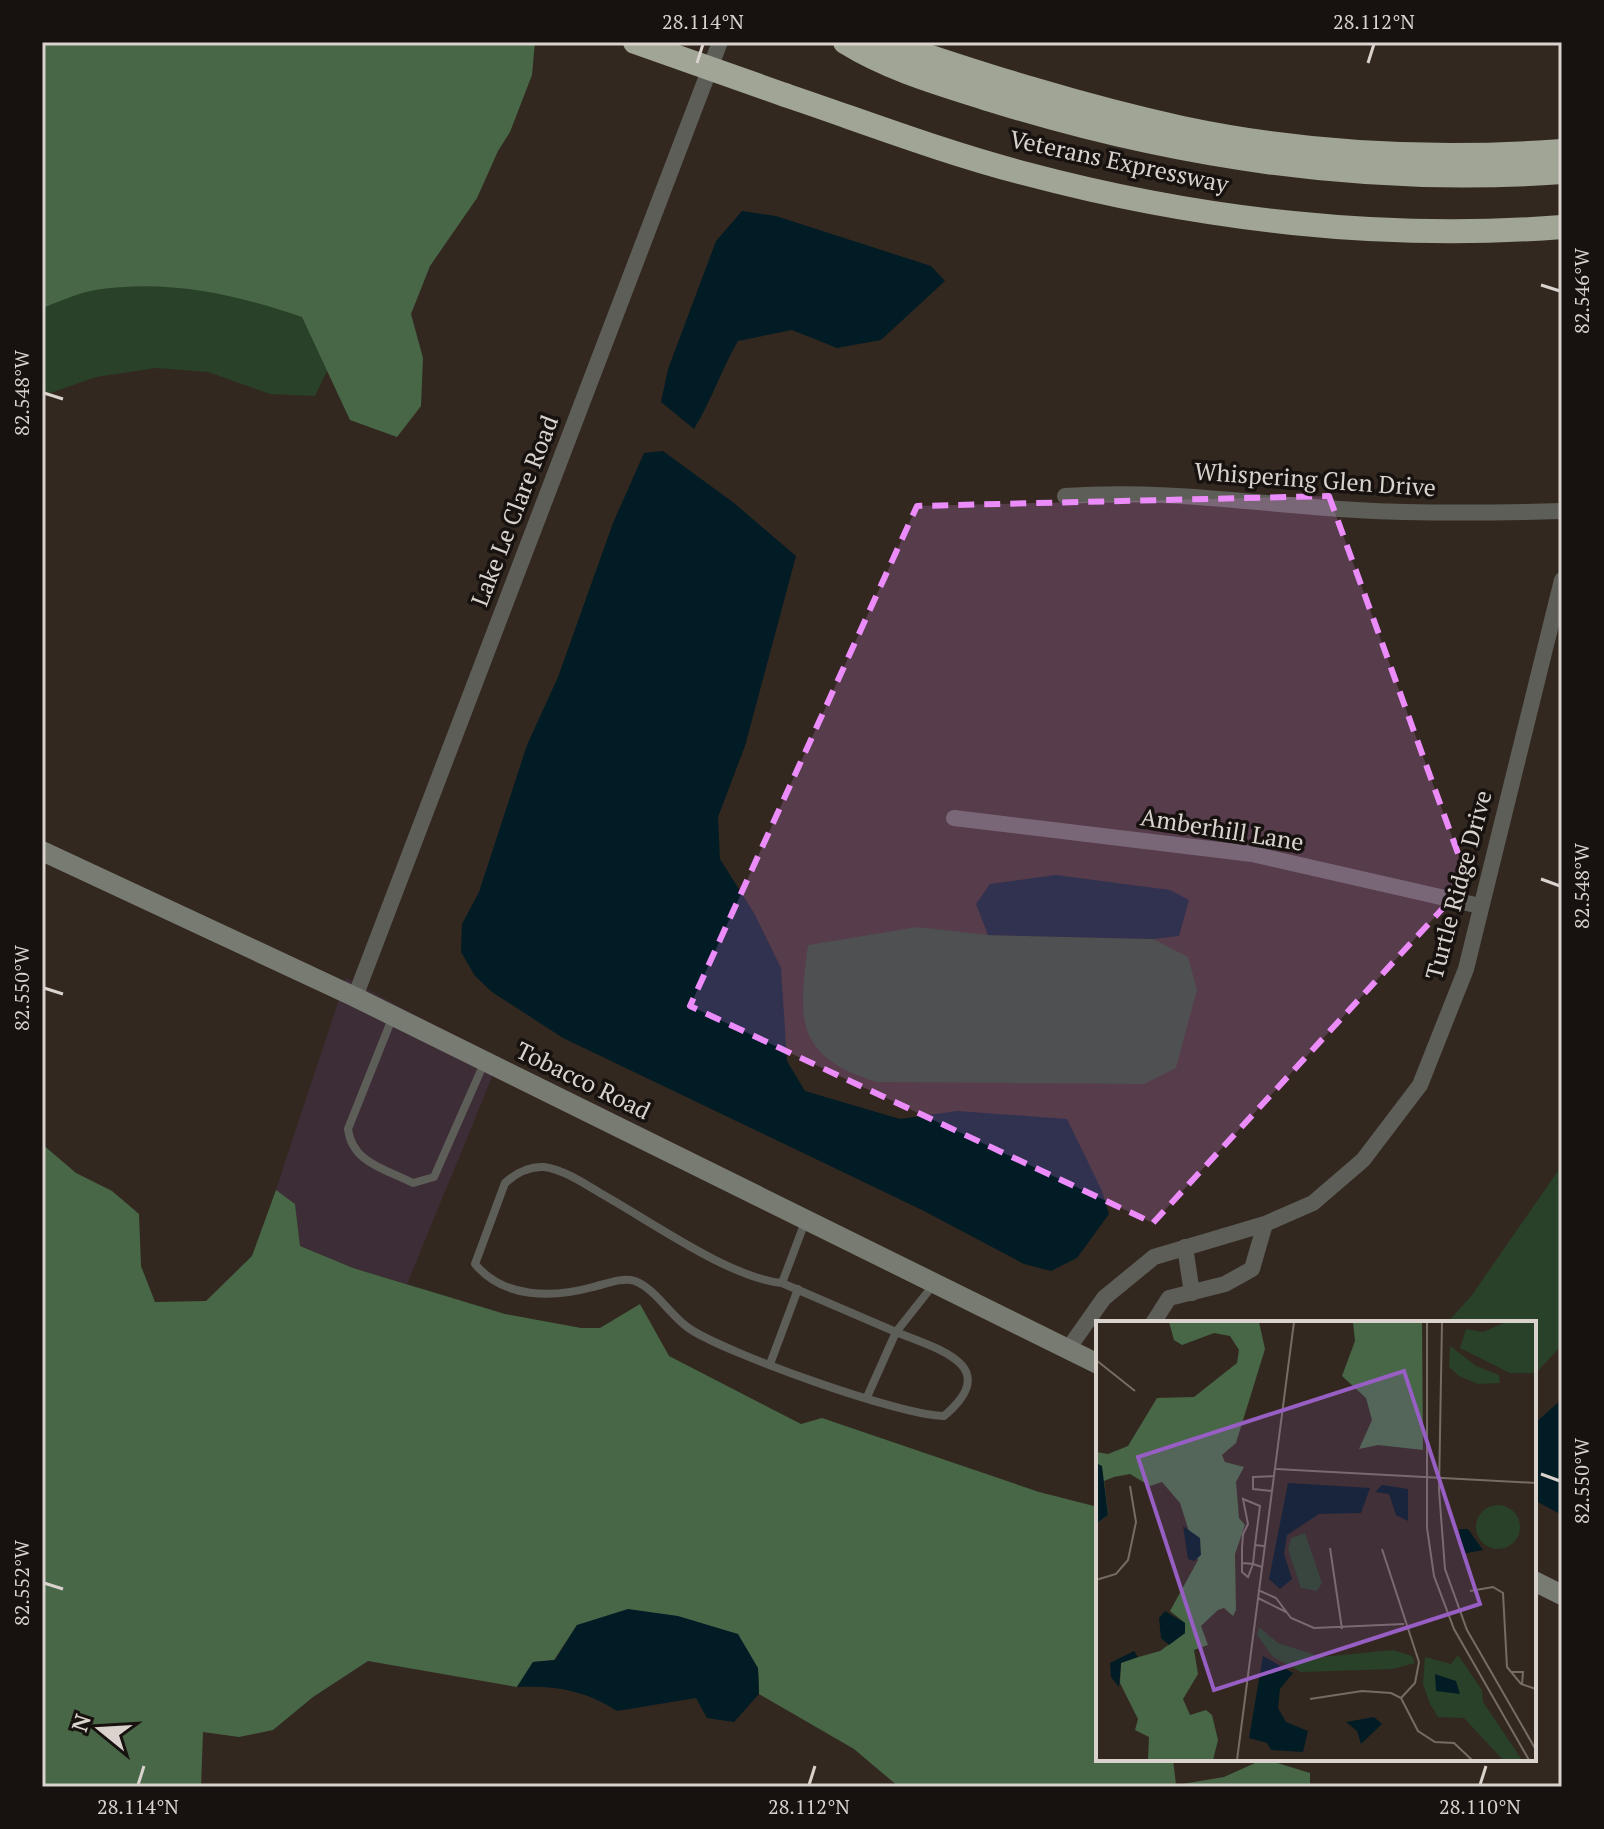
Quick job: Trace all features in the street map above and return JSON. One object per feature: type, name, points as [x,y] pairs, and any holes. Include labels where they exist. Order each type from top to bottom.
[{"type":"highway","name":"Veterans Expressway","points":[[635,42],[1025,174],[1179,207],[1337,227],[1441,232],[1562,227]]},
{"type":"highway","points":[[845,42],[875,61],[953,88],[1075,126],[1175,148],[1244,160],[1386,175],[1562,172]]},
{"type":"highway","name":"Veterans Expressway","points":[[886,42],[1052,96],[1186,129],[1317,148],[1389,153],[1562,151]]},
{"type":"street","name":"Lake Le Clare Road","points":[[355,997],[720,42]]},
{"type":"street","name":"Whispering Glen Drive","points":[[1065,496],[1122,492],[1228,496],[1354,510],[1465,514],[1562,511]]},
{"type":"street","name":"Turtle Ridge Drive","points":[[1068,1349],[1104,1298],[1154,1257],[1265,1224],[1313,1203],[1363,1160],[1420,1085],[1466,969],[1562,580]]},
{"type":"street","name":"Amberhill Lane","points":[[954,818],[1252,854],[1480,906]]},
{"type":"street","name":"Tobacco Road","points":[[42,851],[355,997],[1096,1363]]},
{"type":"street","points":[[1154,1321],[1169,1298],[1225,1284],[1252,1269],[1265,1224]]},
{"type":"street","points":[[1185,1247],[1192,1293]]},
{"type":"street","points":[[1536,1582],[1562,1595]]},
{"type":"lane","points":[[393,1016],[348,1129],[350,1145],[357,1155],[413,1183],[434,1177],[485,1061]]},
{"type":"lane","points":[[533,1167],[548,1168],[586,1185],[736,1269],[764,1281],[798,1289],[953,1354],[965,1369],[969,1386],[961,1402],[944,1416],[924,1416],[770,1364],[693,1332],[640,1283],[630,1280],[560,1296],[531,1293],[498,1284],[475,1264],[505,1183],[533,1167]]},
{"type":"lane","points":[[782,1283],[806,1220]]},
{"type":"lane","points":[[867,1397],[896,1332],[935,1283]]},
{"type":"lane","points":[[770,1364],[798,1289]]},
{"type":"highlighted area","points":[[1329,496],[1468,881],[1153,1223],[690,1006],[917,506]]},
{"type":"shaded area","points":[[346,978],[499,1060],[407,1284],[353,1268],[300,1246],[295,1204],[276,1190]]},
{"type":"green space","points":[[42,42],[485,42],[315,396],[270,394],[208,372],[156,368],[96,377],[42,396]]},
{"type":"green space","points":[[42,42],[535,42],[532,75],[510,132],[477,198],[430,266],[411,314],[423,358],[421,406],[397,437],[350,420],[302,317],[226,295],[149,286],[95,290],[42,308]]},
{"type":"green space","points":[[917,927],[988,935],[1153,939],[1188,957],[1197,990],[1176,1068],[1144,1084],[876,1082],[849,1072],[816,1047],[808,1032],[803,995],[808,945]]},
{"type":"green space","points":[[42,1144],[76,1173],[112,1191],[139,1214],[141,1266],[155,1302],[206,1301],[252,1256],[276,1190],[295,1204],[300,1246],[353,1268],[505,1314],[581,1328],[600,1328],[640,1304],[669,1356],[801,1424],[822,1418],[1039,1492],[1096,1506],[1096,1761],[1173,1761],[1176,1785],[1224,1777],[1260,1761],[1271,1761],[1310,1773],[1310,1787],[899,1787],[854,1749],[759,1694],[758,1668],[577,1625],[554,1660],[533,1662],[517,1687],[368,1661],[313,1697],[273,1730],[239,1737],[203,1732],[201,1787],[42,1787]]},
{"type":"green space","points":[[1562,1165],[1562,1345],[1536,1373],[1536,1321],[1449,1321],[1472,1295]]},
{"type":"water","points":[[742,211],[776,216],[931,266],[945,281],[881,340],[837,348],[792,330],[738,341],[694,429],[661,402],[668,369],[716,241]]},
{"type":"water","points":[[663,451],[734,503],[796,556],[745,746],[718,817],[720,859],[754,913],[781,968],[787,1061],[805,1091],[900,1119],[957,1111],[1067,1119],[1102,1191],[1109,1214],[1077,1258],[1051,1271],[1024,1264],[922,1210],[563,1038],[492,992],[475,976],[461,952],[462,924],[479,892],[527,745],[558,677],[613,523],[644,453]]},
{"type":"water","points":[[1056,875],[1170,890],[1189,900],[1179,936],[1153,939],[988,935],[976,904],[990,884]]},
{"type":"water","points":[[1562,1399],[1562,1515],[1536,1501],[1536,1422]]},
{"type":"water","points":[[628,1609],[678,1616],[738,1634],[758,1668],[759,1694],[734,1722],[707,1718],[696,1698],[617,1711],[593,1698],[570,1691],[517,1687],[533,1662],[555,1660],[577,1625]]}]
